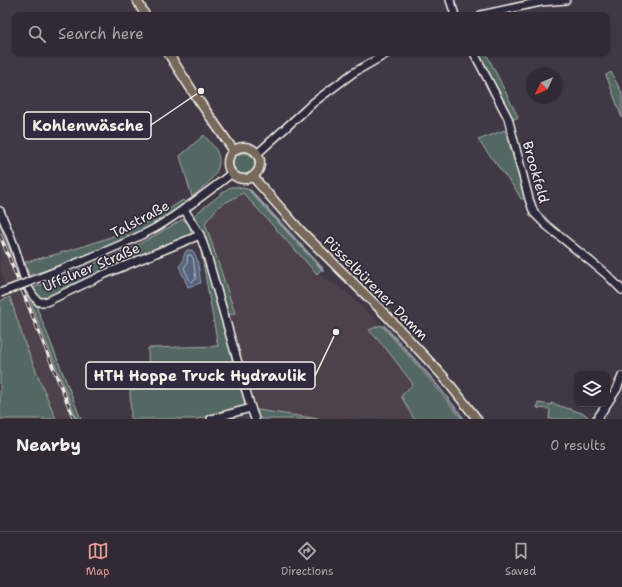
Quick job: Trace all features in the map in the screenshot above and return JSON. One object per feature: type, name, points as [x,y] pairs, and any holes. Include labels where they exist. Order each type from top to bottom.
[{"type":"main road","points":[[137,0],[143,12]]},
{"type":"main road","points":[[170,56],[234,151]]},
{"type":"main road","points":[[244,147],[249,148],[257,154],[260,158],[260,168],[253,177],[240,179],[229,169],[229,159],[234,151],[244,147]]},
{"type":"main road","name":"Püsselbürener Damm","points":[[253,177],[300,230],[385,314],[433,365],[477,419]]},
{"type":"street","points":[[450,0],[454,12]]},
{"type":"street","points":[[495,12],[541,2],[566,0]]},
{"type":"street","points":[[257,154],[314,102],[354,73],[383,56]]},
{"type":"street","name":"Brookfeld","points":[[476,56],[508,118],[534,213],[546,225],[606,274],[622,290]]},
{"type":"street","points":[[184,209],[232,173]]},
{"type":"street","name":"Talstraße","points":[[0,293],[128,242],[158,226],[184,209],[200,235],[255,419]]},
{"type":"street","name":"Uffelner Straße","points":[[0,211],[14,244],[28,285],[36,299],[40,302],[46,302],[105,274],[200,235]]},
{"type":"street","points":[[597,419],[617,389],[622,376]]},
{"type":"street","points":[[211,419],[252,408]]},
{"type":"shaded area","points":[[244,193],[317,274],[346,292],[381,325],[370,331],[388,351],[413,384],[401,396],[414,419],[319,419],[257,410],[229,315],[235,313],[205,223],[219,206]]},
{"type":"shaded area","points":[[0,226],[77,419],[56,419],[25,344],[0,269]]},
{"type":"green space","points":[[479,56],[488,56],[518,117],[511,121]]},
{"type":"green space","points":[[611,72],[622,93],[622,118],[606,75]]},
{"type":"green space","points":[[505,130],[525,199],[521,199],[516,190],[478,140]]},
{"type":"green space","points":[[204,135],[216,150],[219,157],[219,164],[209,182],[192,197],[180,156]]},
{"type":"green space","points":[[244,153],[252,156],[255,164],[252,172],[244,175],[236,172],[233,164],[236,156]]},
{"type":"green space","points":[[230,187],[251,190],[323,268],[317,274],[243,193],[219,206],[205,223],[235,313],[229,315],[203,236],[193,216]]},
{"type":"green space","points":[[183,200],[186,203],[168,215],[110,246],[29,276],[25,262],[76,249],[126,231],[142,224]]},
{"type":"green space","points":[[0,218],[31,296],[45,304],[37,308],[81,419],[77,419],[0,226]]},
{"type":"green space","points":[[183,219],[190,226],[191,233],[188,238],[47,299],[38,296],[35,293],[33,288],[126,251]]},
{"type":"green space","points":[[200,246],[245,402],[243,407],[197,419],[131,419],[130,391],[149,384],[148,348],[218,346]]},
{"type":"green space","points":[[10,297],[25,344],[56,419],[0,419],[0,301]]},
{"type":"green space","points":[[381,325],[431,381],[462,419],[414,419],[401,396],[413,384],[388,351],[369,330]]},
{"type":"green space","points":[[538,403],[551,405],[551,403],[585,414],[589,418],[549,419],[550,409],[537,408]]},
{"type":"green space","points":[[257,410],[319,419],[258,419]]},
{"type":"water","points":[[187,250],[192,250],[196,256],[201,283],[188,287],[179,266],[182,263],[184,254]]},
{"type":"waterway","points":[[250,191],[323,270]]},
{"type":"waterway","points":[[384,326],[433,380],[464,419]]},
{"type":"waterway","points":[[612,388],[619,374]]},
{"type":"waterway","points":[[592,419],[600,407]]},
{"type":"railway","points":[[0,235],[74,419]]},
{"type":"place","name":"Kohlenwäsche","points":[[201,91]]},
{"type":"place","name":"HTH Hoppe Truck Hydraulik","points":[[336,332]]}]
